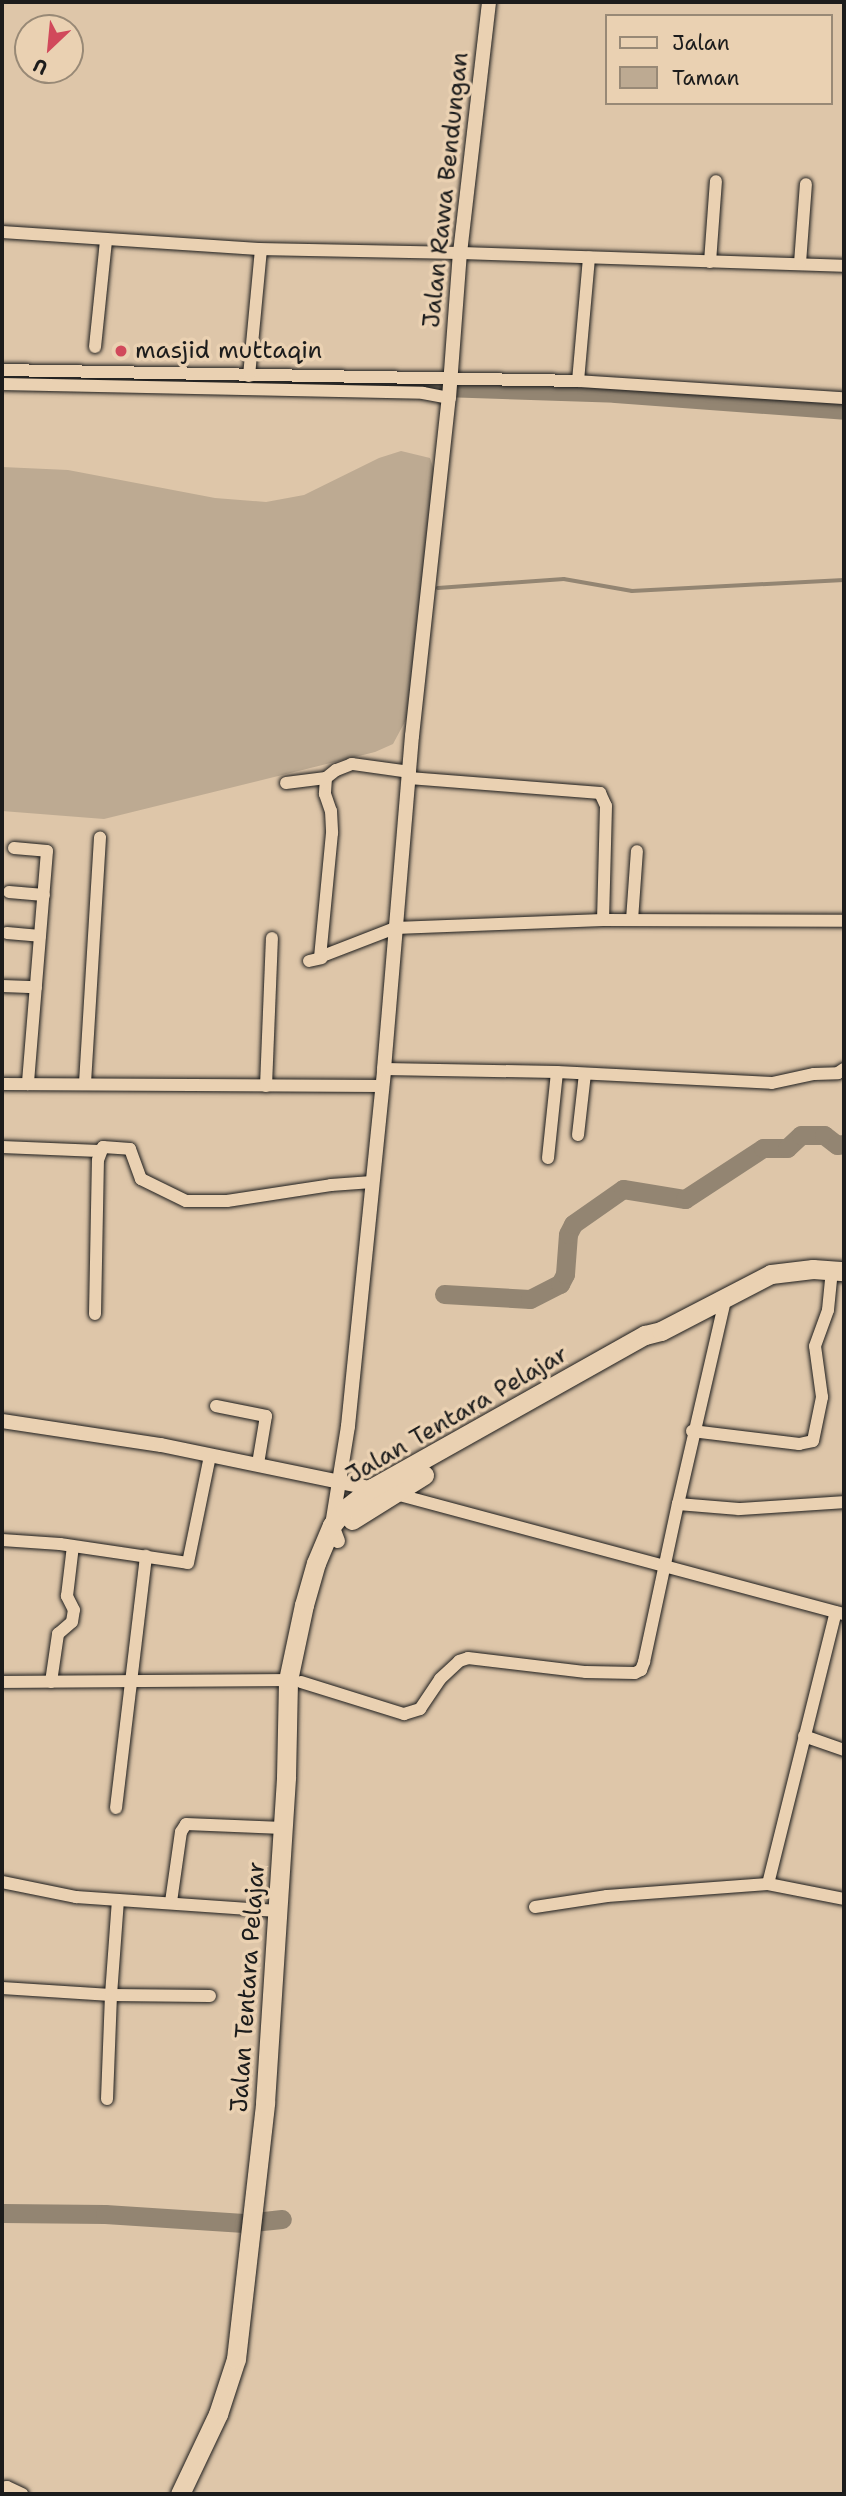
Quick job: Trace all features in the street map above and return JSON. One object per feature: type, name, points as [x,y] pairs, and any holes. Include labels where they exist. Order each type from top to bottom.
[{"type":"highway","name":"Jalan Tentara Pelajar","points":[[180,2494],[228,2389],[240,2334],[265,2103],[288,1740],[285,1716],[313,1574],[345,1509],[372,1488],[645,1335],[660,1331],[771,1274],[838,1270]]},
{"type":"highway","name":"Jalan Tentara Pelajar","points":[[335,1533],[354,1517],[392,1493],[649,1344],[660,1331]]},
{"type":"street","name":"Jalan Rawa Bendungan","points":[[335,1533],[384,1069],[412,736],[449,388],[460,253],[489,2]]},
{"type":"street","points":[[709,262],[716,181]]},
{"type":"street","points":[[800,263],[806,184]]},
{"type":"street","points":[[2,232],[261,250],[460,253],[844,266]]},
{"type":"street","points":[[95,347],[106,241]]},
{"type":"street","points":[[249,376],[261,250]]},
{"type":"street","points":[[578,381],[589,257]]},
{"type":"street","points":[[2,370],[249,376],[449,388],[578,381],[844,398]]},
{"type":"street","points":[[2,384],[423,393],[449,388]]},
{"type":"street","points":[[286,783],[327,778],[336,770],[352,764],[410,773],[600,793],[606,806],[603,920]]},
{"type":"street","points":[[322,958],[319,955],[332,833],[331,811],[325,794],[327,778]]},
{"type":"street","points":[[85,1083],[100,837]]},
{"type":"street","points":[[14,848],[47,851],[27,1084]]},
{"type":"street","points":[[632,920],[637,851]]},
{"type":"street","points":[[9,892],[44,895]]},
{"type":"street","points":[[309,961],[395,928],[603,920],[844,921]]},
{"type":"street","points":[[7,933],[40,936]]},
{"type":"street","points":[[266,1086],[272,938]]},
{"type":"street","points":[[2,986],[36,987]]},
{"type":"street","points":[[384,1069],[558,1072],[772,1083],[814,1074],[838,1073],[844,1069]]},
{"type":"street","points":[[548,1158],[558,1072]]},
{"type":"street","points":[[578,1135],[586,1074]]},
{"type":"street","points":[[2,1083],[382,1086]]},
{"type":"street","points":[[2,1147],[99,1151],[106,1146],[130,1149],[141,1179],[186,1201],[227,1201],[331,1185],[372,1182]]},
{"type":"street","points":[[95,1314],[99,1151]]},
{"type":"street","points":[[692,1431],[799,1444],[813,1441],[822,1397],[815,1346],[838,1270]]},
{"type":"street","points":[[2,1682],[294,1681],[404,1714],[420,1709],[440,1679],[459,1661],[468,1658],[491,1658],[586,1672],[635,1674],[641,1670],[644,1662],[692,1431],[726,1296]]},
{"type":"street","points":[[216,1406],[266,1416],[258,1464]]},
{"type":"street","points":[[2,1421],[162,1445],[209,1457],[258,1464],[372,1488],[840,1613],[804,1736],[768,1884]]},
{"type":"street","points":[[2,1540],[73,1546],[188,1563],[209,1457]]},
{"type":"street","points":[[678,1504],[739,1509],[844,1502]]},
{"type":"street","points":[[51,1682],[58,1634],[72,1622],[74,1610],[67,1596],[73,1546]]},
{"type":"street","points":[[116,1808],[146,1556]]},
{"type":"street","points":[[804,1736],[844,1750]]},
{"type":"street","points":[[171,1902],[181,1832],[186,1824],[283,1828]]},
{"type":"street","points":[[2,1882],[36,1891],[118,1900],[278,1911]]},
{"type":"street","points":[[535,1907],[607,1896],[768,1884],[844,1899]]},
{"type":"street","points":[[107,2099],[118,1900]]},
{"type":"street","points":[[2,1988],[111,1995],[210,1996]]},
{"type":"street","points":[[2,2488],[8,2487],[22,2494]]},
{"type":"green space","points":[[401,451],[430,458],[435,474],[409,714],[393,744],[375,752],[104,819],[2,811],[2,467],[68,470],[215,498],[266,502],[304,495],[379,458]]},
{"type":"waterway","points":[[262,381],[615,393],[844,410]]},
{"type":"waterway","points":[[438,588],[564,579],[632,591],[844,580]]},
{"type":"waterway","points":[[444,1294],[530,1299],[560,1284],[565,1274],[568,1234],[573,1224],[623,1189],[685,1199],[763,1148],[787,1148],[801,1135],[824,1135],[837,1145],[844,1144]]},
{"type":"waterway","points":[[2,2213],[105,2214],[244,2223],[282,2219]]},
{"type":"place","name":"masjid muttaqin","points":[[121,351]]}]
